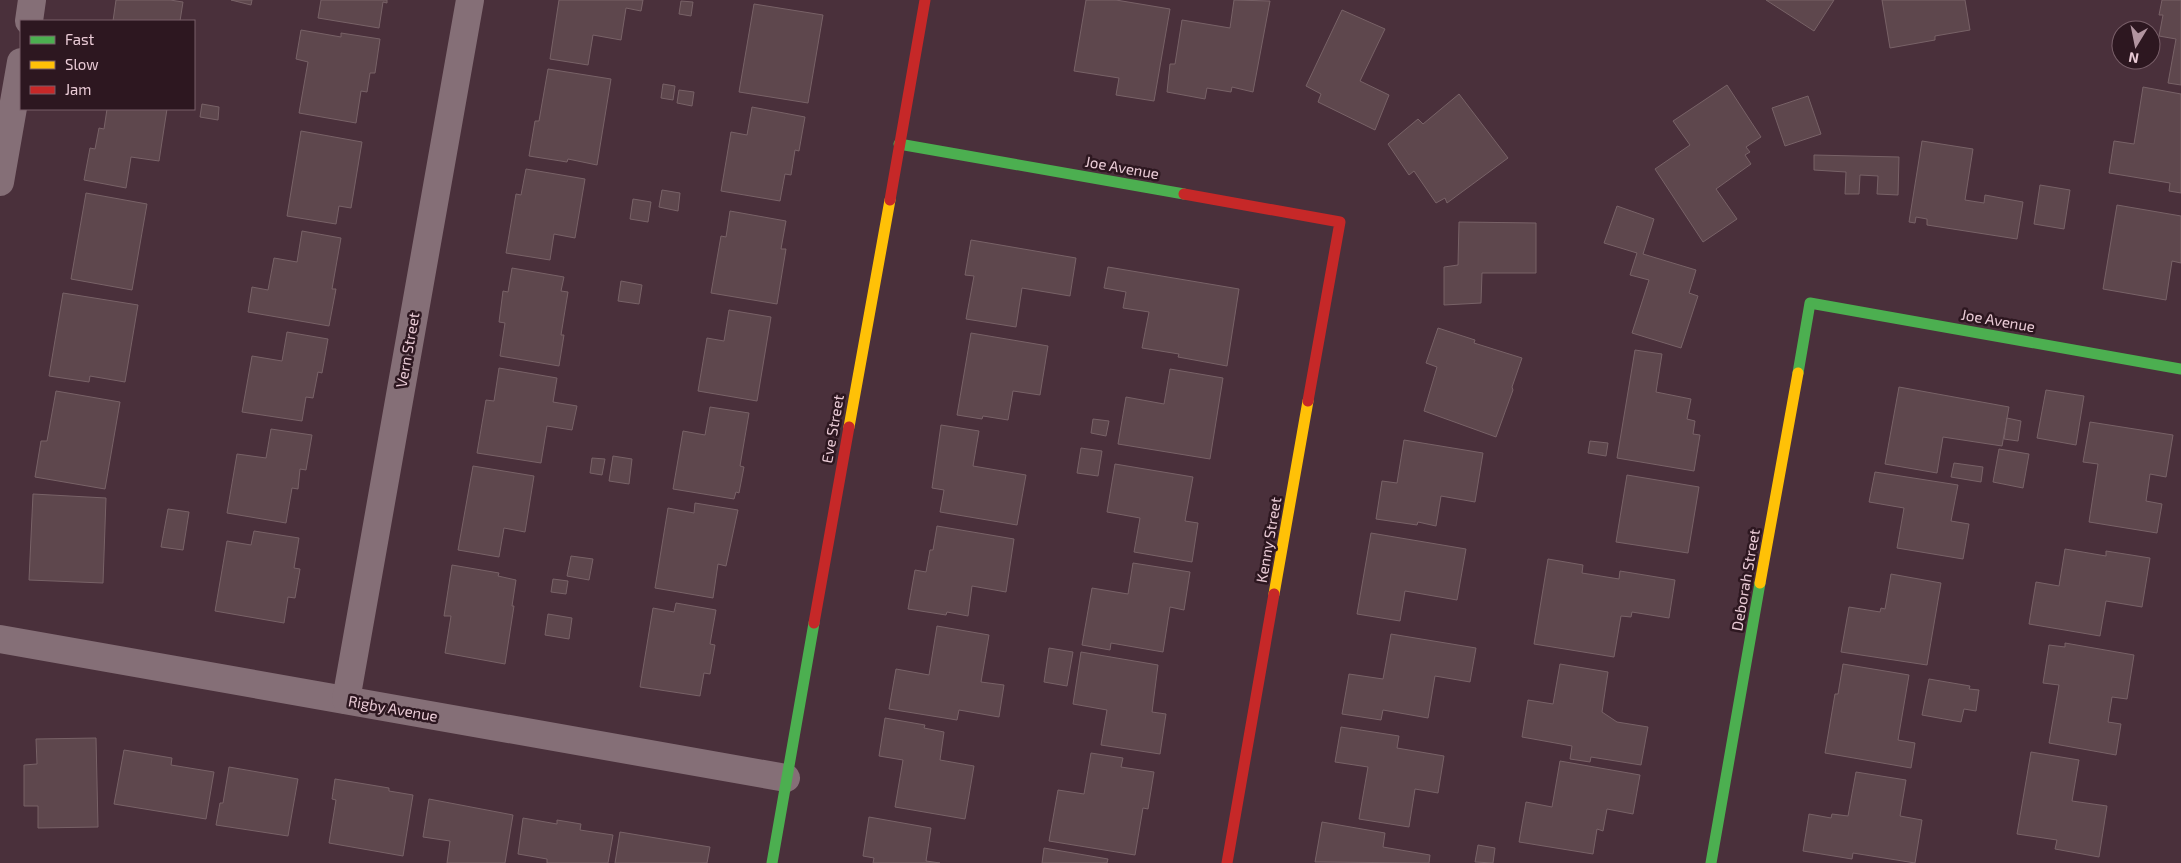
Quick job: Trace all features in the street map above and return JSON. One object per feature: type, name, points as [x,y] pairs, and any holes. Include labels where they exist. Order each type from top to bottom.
[{"type":"street","points":[[28,20],[32,0]]},
{"type":"street","name":"Vern Street","points":[[346,700],[470,0]]},
{"type":"street","name":"Eve Street","points":[[772,863],[925,0]]},
{"type":"street","points":[[0,182],[20,68]]},
{"type":"street","name":"Joe Avenue","points":[[899,144],[1340,222]]},
{"type":"street","name":"Kenny Street","points":[[1226,863],[1340,222]]},
{"type":"street","name":"Joe Avenue","points":[[1810,303],[2181,368]]},
{"type":"street","name":"Deborah Street","points":[[1711,863],[1810,303]]},
{"type":"street","name":"Rigby Avenue","points":[[0,639],[786,778]]},
{"type":"building","points":[[116,0],[170,0],[183,2],[180,20],[113,20]]},
{"type":"building","points":[[231,0],[252,0],[251,5]]},
{"type":"building","points":[[321,0],[387,0],[387,3],[383,2],[379,28],[318,18]]},
{"type":"building","points":[[559,0],[643,0],[641,11],[626,8],[621,40],[593,35],[588,65],[550,59]]},
{"type":"building","points":[[1086,0],[1116,0],[1170,9],[1154,101],[1116,95],[1119,78],[1074,71]]},
{"type":"building","points":[[1234,0],[1270,1],[1253,92],[1232,87],[1231,92],[1207,88],[1205,99],[1167,92],[1170,64],[1175,64],[1182,20],[1230,28]]},
{"type":"building","points":[[1766,0],[1834,0],[1814,31]]},
{"type":"building","points":[[1882,0],[1965,0],[1970,30],[1935,36],[1935,40],[1890,48]]},
{"type":"building","points":[[2162,0],[2181,0],[2181,85],[2168,83],[2176,39],[2161,36],[2163,15],[2159,15]]},
{"type":"building","points":[[681,1],[693,2],[691,16],[679,14]]},
{"type":"building","points":[[754,4],[823,15],[808,103],[739,92]]},
{"type":"building","points":[[1342,10],[1385,29],[1360,81],[1389,95],[1375,130],[1318,102],[1321,94],[1306,86]]},
{"type":"building","points":[[301,30],[341,37],[341,33],[380,39],[375,73],[370,73],[367,92],[361,91],[356,123],[299,113],[308,62],[296,59]]},
{"type":"building","points":[[548,69],[611,79],[597,165],[568,159],[567,162],[529,156],[535,121],[539,121]]},
{"type":"building","points":[[663,84],[675,86],[673,100],[661,98]]},
{"type":"building","points":[[1727,85],[1761,137],[1746,147],[1750,152],[1745,155],[1751,164],[1716,189],[1737,219],[1703,242],[1655,169],[1690,145],[1673,121]]},
{"type":"building","points":[[2143,87],[2181,94],[2181,193],[2169,191],[2170,183],[2109,173],[2114,141],[2134,144]]},
{"type":"building","points":[[679,90],[694,92],[692,106],[677,103]]},
{"type":"building","points":[[1459,94],[1508,158],[1447,203],[1445,198],[1436,203],[1414,171],[1409,175],[1388,144],[1418,119],[1423,124]]},
{"type":"building","points":[[1808,96],[1821,134],[1785,146],[1772,108]]},
{"type":"building","points":[[202,104],[219,107],[218,120],[200,117]]},
{"type":"building","points":[[752,107],[805,117],[799,151],[795,150],[791,175],[785,174],[780,201],[721,191],[731,132],[747,135]]},
{"type":"building","points":[[107,110],[167,110],[159,161],[131,157],[126,188],[84,180],[90,148],[95,149],[99,128],[104,129]]},
{"type":"building","points":[[301,131],[362,142],[351,208],[339,206],[336,224],[287,216]]},
{"type":"building","points":[[1922,141],[1973,149],[1965,200],[1984,203],[1985,195],[2023,202],[2017,239],[1927,225],[1927,219],[1916,217],[1915,223],[1909,222]]},
{"type":"building","points":[[1814,155],[1899,157],[1898,195],[1877,194],[1878,176],[1860,175],[1859,194],[1845,194],[1846,172],[1814,170]]},
{"type":"building","points":[[526,169],[585,179],[575,238],[554,234],[550,260],[506,253],[516,194],[521,195]]},
{"type":"building","points":[[2040,185],[2070,190],[2064,229],[2034,224]]},
{"type":"building","points":[[662,190],[680,193],[678,211],[659,207]]},
{"type":"building","points":[[86,193],[147,204],[132,290],[71,279]]},
{"type":"building","points":[[633,199],[651,202],[648,222],[630,219]]},
{"type":"building","points":[[2117,205],[2181,216],[2181,263],[2172,261],[2166,300],[2103,289]]},
{"type":"building","points":[[1617,206],[1654,219],[1643,254],[1696,270],[1689,293],[1698,296],[1681,348],[1632,333],[1649,280],[1630,275],[1637,253],[1604,243]]},
{"type":"building","points":[[730,211],[786,221],[781,249],[786,249],[777,304],[711,293],[721,236],[726,237]]},
{"type":"building","points":[[1459,222],[1536,223],[1536,273],[1482,273],[1481,303],[1444,305],[1444,267],[1458,265]]},
{"type":"building","points":[[302,231],[341,238],[332,289],[336,289],[329,326],[248,312],[252,287],[268,290],[274,258],[297,262]]},
{"type":"building","points":[[971,240],[1076,258],[1070,296],[1022,288],[1016,327],[966,319],[974,276],[965,275]]},
{"type":"building","points":[[1108,267],[1239,289],[1227,366],[1178,357],[1179,354],[1142,348],[1149,312],[1123,308],[1126,292],[1104,288]]},
{"type":"building","points":[[512,268],[564,277],[561,291],[568,292],[561,335],[564,335],[559,366],[500,356],[505,323],[499,322],[503,291],[508,292]]},
{"type":"building","points":[[621,281],[642,285],[639,304],[618,301]]},
{"type":"building","points":[[63,293],[138,305],[125,382],[90,376],[89,382],[49,376]]},
{"type":"building","points":[[729,310],[771,317],[757,401],[698,391],[707,338],[724,341]]},
{"type":"building","points":[[1438,328],[1475,340],[1474,343],[1522,358],[1496,437],[1424,411],[1437,367],[1426,363]]},
{"type":"building","points":[[287,332],[328,339],[322,373],[318,372],[313,398],[306,397],[302,421],[242,412],[252,356],[282,361]]},
{"type":"building","points":[[971,333],[1048,346],[1040,395],[1013,391],[1008,420],[983,416],[982,419],[957,415]]},
{"type":"building","points":[[1635,350],[1662,354],[1656,392],[1691,399],[1687,419],[1695,421],[1693,434],[1700,435],[1694,471],[1617,458]]},
{"type":"building","points":[[499,368],[557,378],[553,402],[577,406],[572,430],[547,426],[541,463],[477,453],[486,400],[494,401]]},
{"type":"building","points":[[1170,369],[1223,378],[1210,459],[1118,444],[1126,397],[1164,404]]},
{"type":"building","points":[[1899,387],[2009,407],[2002,446],[1943,437],[1937,473],[1885,464]]},
{"type":"building","points":[[2046,390],[2084,396],[2076,445],[2037,438]]},
{"type":"building","points":[[56,391],[120,402],[105,489],[35,477],[41,441],[47,441]]},
{"type":"building","points":[[710,407],[749,413],[740,466],[744,467],[739,493],[736,492],[734,499],[673,489],[683,431],[705,435]]},
{"type":"building","points":[[2007,418],[2021,421],[2018,441],[2004,439]]},
{"type":"building","points":[[1093,419],[1109,421],[1106,436],[1091,433]]},
{"type":"building","points":[[2090,422],[2173,435],[2166,477],[2150,474],[2146,501],[2162,504],[2157,533],[2089,522],[2098,464],[2083,462]]},
{"type":"building","points":[[941,425],[979,431],[973,466],[1026,475],[1017,525],[940,512],[944,490],[932,488]]},
{"type":"building","points":[[271,429],[312,435],[306,470],[300,469],[298,489],[292,488],[286,523],[227,513],[237,454],[266,458]]},
{"type":"building","points":[[1404,440],[1483,453],[1475,502],[1441,496],[1436,526],[1418,522],[1417,525],[1376,519],[1382,481],[1397,483]]},
{"type":"building","points":[[1590,441],[1608,443],[1606,456],[1588,453]]},
{"type":"building","points":[[1081,448],[1102,451],[1098,476],[1077,473]]},
{"type":"building","points":[[1999,449],[2029,454],[2023,488],[1993,482]]},
{"type":"building","points":[[613,456],[632,459],[629,484],[609,481]]},
{"type":"building","points":[[592,458],[605,459],[602,475],[590,473]]},
{"type":"building","points":[[1954,463],[1983,467],[1981,482],[1951,477]]},
{"type":"building","points":[[1115,464],[1193,477],[1185,521],[1198,523],[1192,562],[1134,552],[1140,518],[1107,512]]},
{"type":"building","points":[[473,466],[534,476],[525,532],[504,528],[499,557],[458,550]]},
{"type":"building","points":[[1875,472],[1958,485],[1951,521],[1969,524],[1963,559],[1897,548],[1904,508],[1869,502]]},
{"type":"building","points":[[1627,475],[1699,487],[1688,553],[1616,542]]},
{"type":"building","points":[[33,494],[106,498],[103,583],[29,580]]},
{"type":"building","points":[[695,503],[738,510],[726,566],[718,564],[713,598],[655,588],[668,508],[694,513]]},
{"type":"building","points":[[168,509],[189,512],[183,550],[161,547]]},
{"type":"building","points":[[937,526],[1014,539],[1006,592],[972,586],[968,616],[947,612],[946,615],[908,609],[915,570],[926,572],[930,550],[933,550]]},
{"type":"building","points":[[254,531],[299,538],[294,568],[300,569],[295,598],[288,597],[284,623],[215,611],[227,541],[251,545]]},
{"type":"building","points":[[1371,533],[1466,549],[1457,600],[1405,591],[1400,621],[1357,614]]},
{"type":"building","points":[[2065,549],[2106,556],[2106,551],[2150,558],[2142,607],[2106,601],[2100,636],[2029,624],[2036,582],[2059,586]]},
{"type":"building","points":[[571,556],[593,559],[589,580],[567,576]]},
{"type":"building","points":[[1548,559],[1583,565],[1582,573],[1619,579],[1620,571],[1675,580],[1669,618],[1632,612],[1631,617],[1621,616],[1614,657],[1534,644]]},
{"type":"building","points":[[1133,563],[1190,572],[1184,610],[1170,607],[1163,652],[1111,643],[1110,650],[1082,645],[1092,588],[1128,594]]},
{"type":"building","points":[[452,565],[499,573],[498,576],[516,580],[505,664],[445,653],[451,616],[444,616]]},
{"type":"building","points":[[1891,574],[1941,583],[1927,665],[1841,652],[1849,607],[1880,612],[1881,608],[1885,609]]},
{"type":"building","points":[[553,579],[568,581],[566,594],[551,592]]},
{"type":"building","points":[[676,603],[716,610],[710,644],[715,645],[710,674],[704,673],[700,696],[640,687],[653,608],[674,612]]},
{"type":"building","points":[[548,614],[572,618],[569,639],[545,635]]},
{"type":"building","points":[[937,626],[989,635],[981,682],[1004,685],[999,717],[959,710],[957,720],[889,709],[896,669],[929,675]]},
{"type":"building","points":[[1391,634],[1476,648],[1470,682],[1435,676],[1428,718],[1383,710],[1381,720],[1342,714],[1349,674],[1383,679]]},
{"type":"building","points":[[2065,643],[2134,655],[2127,699],[2112,697],[2108,722],[2121,724],[2116,755],[2049,743],[2059,685],[2043,683],[2049,645],[2065,647]]},
{"type":"building","points":[[1049,648],[1073,652],[1067,686],[1044,682]]},
{"type":"building","points":[[1081,652],[1158,665],[1152,712],[1166,714],[1160,754],[1101,745],[1107,710],[1073,704]]},
{"type":"building","points":[[1560,664],[1608,672],[1602,712],[1617,722],[1648,727],[1641,765],[1591,757],[1590,762],[1570,759],[1572,746],[1522,737],[1528,700],[1553,704]]},
{"type":"building","points":[[1843,664],[1909,675],[1898,740],[1915,743],[1911,768],[1825,753],[1835,694],[1838,694]]},
{"type":"building","points":[[1929,679],[1970,686],[1969,689],[1979,690],[1976,711],[1964,709],[1961,722],[1922,715]]},
{"type":"building","points":[[885,718],[925,725],[924,728],[944,732],[940,760],[974,766],[965,819],[895,807],[903,760],[879,756]]},
{"type":"building","points":[[1341,727],[1399,736],[1397,748],[1444,756],[1438,793],[1415,789],[1409,827],[1359,819],[1368,767],[1335,762]]},
{"type":"building","points":[[96,738],[98,827],[38,828],[38,806],[24,806],[24,765],[37,764],[36,739]]},
{"type":"building","points":[[124,750],[172,758],[171,765],[214,772],[206,819],[114,804]]},
{"type":"building","points":[[2031,752],[2079,760],[2072,801],[2107,806],[2099,857],[2055,849],[2057,840],[2017,834]]},
{"type":"building","points":[[1091,753],[1123,758],[1121,767],[1154,772],[1148,809],[1143,808],[1135,855],[1049,841],[1058,790],[1084,794]]},
{"type":"building","points":[[1560,761],[1640,775],[1633,814],[1607,809],[1603,831],[1597,829],[1593,854],[1519,842],[1526,802],[1552,807]]},
{"type":"building","points":[[229,767],[298,779],[288,836],[216,825],[220,803],[223,803]]},
{"type":"building","points":[[1856,772],[1906,780],[1900,816],[1922,820],[1915,863],[1853,853],[1852,859],[1803,851],[1809,814],[1831,818],[1832,814],[1848,816]]},
{"type":"building","points":[[335,779],[389,788],[389,791],[413,795],[403,856],[329,843],[336,800],[332,799]]},
{"type":"building","points":[[429,799],[513,815],[505,863],[447,863],[450,841],[423,837]]},
{"type":"building","points":[[869,817],[931,828],[926,861],[940,863],[873,863],[874,858],[863,856]]},
{"type":"building","points":[[523,818],[557,824],[557,820],[581,824],[580,830],[613,835],[608,863],[547,863],[547,859],[518,854]]},
{"type":"building","points":[[1322,822],[1385,833],[1383,847],[1430,855],[1429,863],[1315,862]]},
{"type":"building","points":[[620,832],[710,847],[707,863],[615,863]]},
{"type":"building","points":[[1478,845],[1495,848],[1493,863],[1475,862]]},
{"type":"building","points":[[1044,848],[1108,859],[1107,863],[1042,863]]},
{"type":"traffic: fast","points":[[899,144],[1184,194]]},
{"type":"traffic: fast","points":[[1798,373],[1810,303],[2181,369]]},
{"type":"traffic: fast","points":[[1711,863],[1760,583]]},
{"type":"traffic: fast","points":[[772,863],[814,623]]},
{"type":"traffic: slow","points":[[849,427],[890,200]]},
{"type":"traffic: slow","points":[[1760,583],[1798,373]]},
{"type":"traffic: slow","points":[[1274,594],[1308,401]]},
{"type":"traffic: jam","points":[[890,200],[925,0]]},
{"type":"traffic: jam","points":[[1184,194],[1340,222],[1308,401]]},
{"type":"traffic: jam","points":[[814,623],[849,427]]},
{"type":"traffic: jam","points":[[1227,863],[1274,594]]}]
